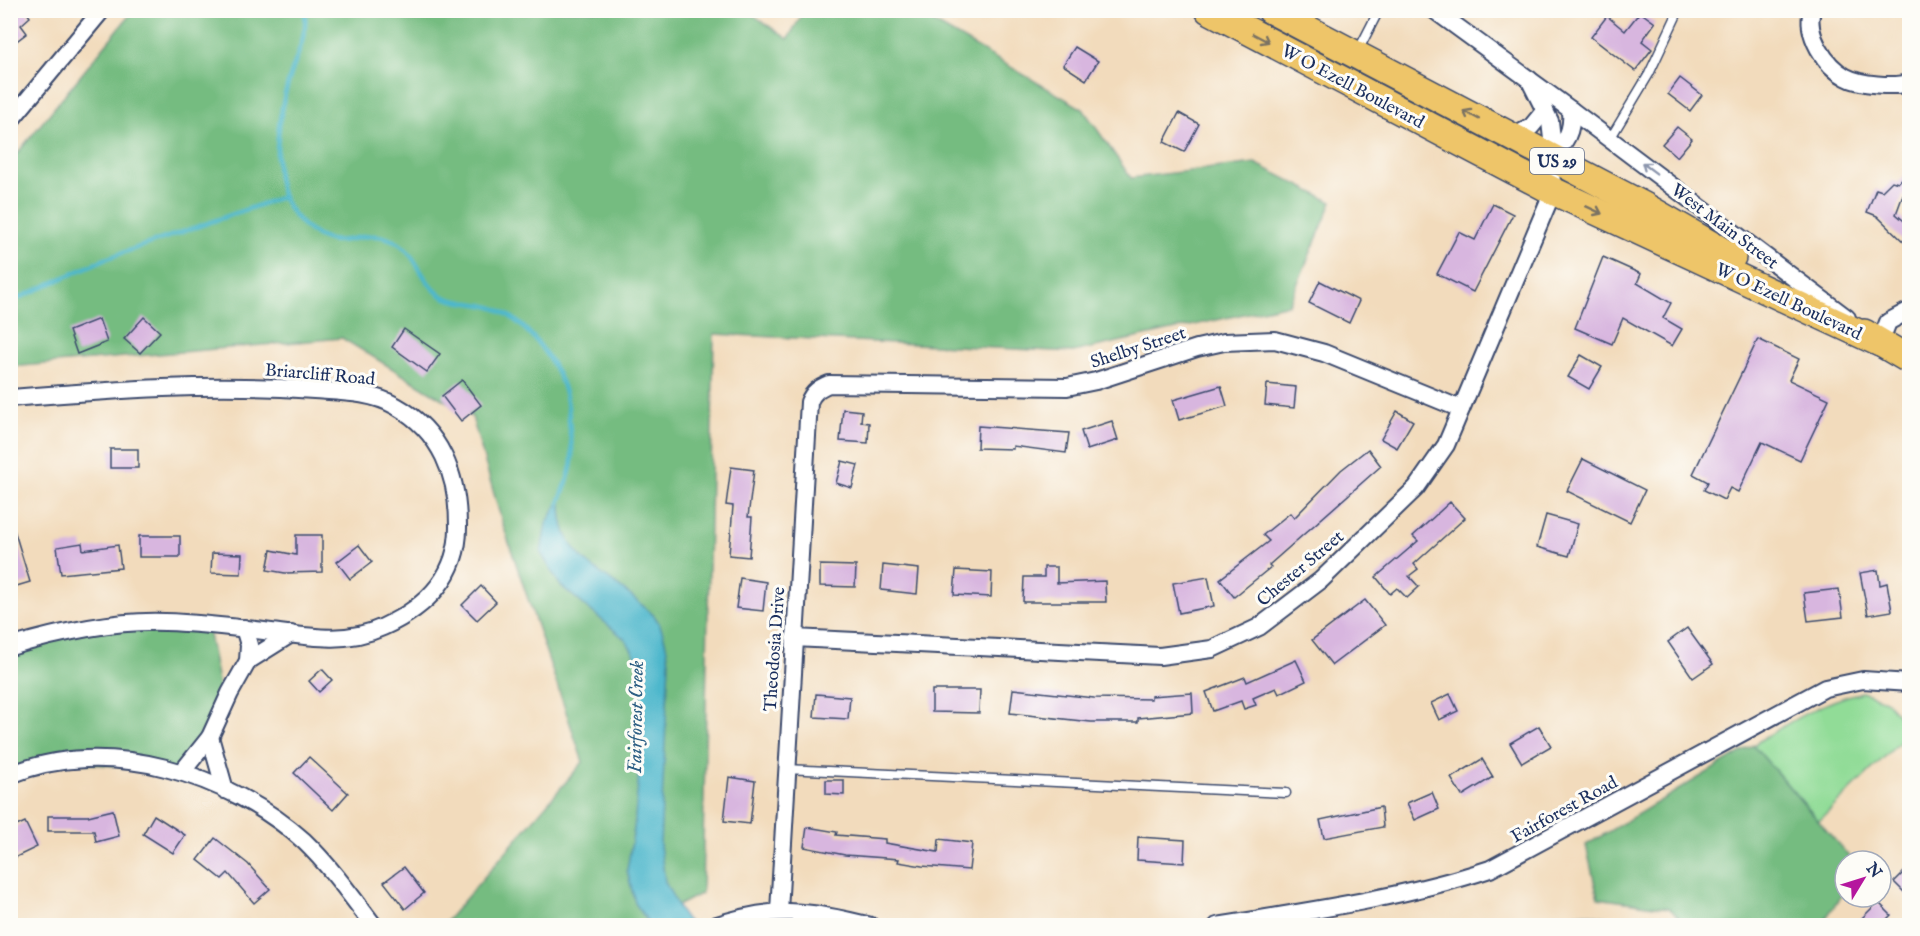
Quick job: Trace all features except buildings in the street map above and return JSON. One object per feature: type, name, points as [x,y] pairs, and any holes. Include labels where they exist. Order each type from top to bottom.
[{"type":"main road","name":"W O Ezell Boulevard","points":[[1209,10],[1553,191],[1880,343]]},
{"type":"main road","name":"W O Ezell Boulevard","points":[[1271,10],[1644,206],[1880,343]]},
{"type":"main road","points":[[1374,97],[1388,71]]},
{"type":"main road","name":"West Main Street","points":[[1880,343],[1910,360]]},
{"type":"street","points":[[10,121],[102,10]]},
{"type":"street","name":"West Main Street","points":[[1434,10],[1610,139],[1880,343]]},
{"type":"street","points":[[1812,10],[1814,41],[1826,61],[1846,77],[1896,86],[1910,83]]},
{"type":"street","name":"West Main Street","points":[[1529,79],[1545,110],[1551,130],[1549,157]]},
{"type":"street","points":[[1512,137],[1531,127],[1545,110]]},
{"type":"street","points":[[1549,157],[1568,137],[1572,124],[1571,110]]},
{"type":"street","name":"Chester Street","points":[[794,638],[1160,656],[1212,649],[1237,639],[1291,605],[1381,524],[1427,475],[1446,445],[1553,191],[1549,157]]},
{"type":"street","points":[[1880,343],[1888,322],[1910,310]]},
{"type":"street","name":"Shelby Street","points":[[815,391],[829,384],[1067,387],[1096,381],[1197,348],[1258,340],[1292,343],[1324,353],[1461,409]]},
{"type":"street","name":"Briarcliff Road","points":[[10,398],[131,388],[283,388],[378,397],[412,416],[438,444],[447,459],[457,492],[458,546],[444,582],[432,596],[408,612],[369,632],[339,638],[165,622],[123,622],[10,647]]},
{"type":"street","name":"Theodosia Drive","points":[[779,911],[809,402],[815,391]]},
{"type":"street","points":[[182,772],[210,737],[248,661],[249,645],[244,628]]},
{"type":"street","points":[[248,661],[291,634]]},
{"type":"street","name":"Fairforest Road","points":[[1216,926],[1338,906],[1466,877],[1490,869],[1825,688],[1863,680],[1910,683]]},
{"type":"street","points":[[210,737],[225,790]]},
{"type":"street","points":[[10,775],[61,761],[96,759],[132,762],[182,772],[225,790],[275,818],[304,842],[374,926]]},
{"type":"street","points":[[714,926],[756,914],[779,911],[821,913],[871,926]]},
{"type":"lane","points":[[1356,54],[1379,10]]},
{"type":"lane","points":[[1610,139],[1649,74],[1679,10]]},
{"type":"lane","points":[[786,769],[1286,793]]},
{"type":"green space","points":[[746,10],[788,39],[804,11],[914,11],[1083,109],[1131,178],[1255,163],[1332,202],[1289,304],[1073,352],[714,334],[702,893],[641,925],[443,925],[583,762],[502,522],[472,417],[342,338],[11,367],[11,161],[133,11]]},
{"type":"green space","points":[[207,624],[221,697],[182,772],[61,761],[11,780],[11,650],[79,630]]},
{"type":"green space","points":[[1862,692],[1885,700],[1909,728],[1909,733],[1819,821],[1753,745],[1819,707]]},
{"type":"green space","points":[[1753,745],[1843,849],[1833,849],[1833,908],[1821,925],[1687,925],[1669,908],[1598,898],[1586,845]]},
{"type":"water","points":[[561,499],[562,519],[574,549],[596,570],[651,613],[663,632],[669,661],[660,845],[665,882],[683,916],[692,925],[650,925],[635,903],[627,870],[634,829],[643,727],[639,662],[626,640],[560,585],[541,553],[546,524]]},
{"type":"water","points":[[1587,913],[1638,925],[1506,925],[1523,919]]},
{"type":"waterway","name":"Fairforest Creek","points":[[305,10],[305,28],[285,93],[278,139],[277,170],[279,185],[286,204],[301,223],[314,234],[326,239],[337,241],[378,236],[398,243],[411,256],[437,292],[451,299],[485,305],[501,311],[532,336],[557,372],[568,405],[572,460],[559,503]]},
{"type":"waterway","points":[[10,302],[105,259],[282,197]]}]
